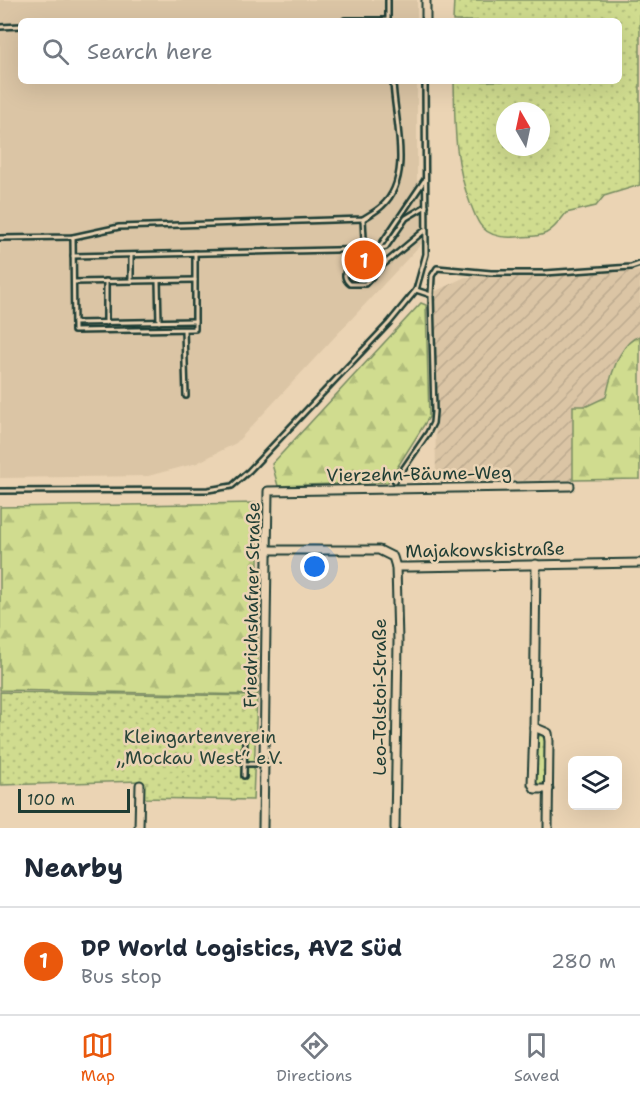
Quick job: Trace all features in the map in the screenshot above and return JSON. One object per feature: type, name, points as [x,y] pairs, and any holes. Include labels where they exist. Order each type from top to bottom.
[{"type":"street","points":[[426,0],[426,18]]},
{"type":"street","name":"Vierzehn-Bäume-Weg","points":[[268,491],[570,486]]},
{"type":"street","name":"Friedrichshafner Straße","points":[[263,828],[268,491]]},
{"type":"street","name":"Majakowskistraße","points":[[268,550],[379,550],[393,557],[396,567],[640,563]]},
{"type":"street","points":[[536,564],[532,784],[535,789],[549,789]]},
{"type":"street","name":"Leo-Tolstoi-Straße","points":[[395,828],[398,641],[396,567]]},
{"type":"street","points":[[534,728],[548,733],[548,828]]},
{"type":"street","points":[[139,828],[140,785]]},
{"type":"lane","points":[[381,7],[388,4]]},
{"type":"lane","points":[[0,27],[18,26]]},
{"type":"lane","points":[[0,238],[73,237],[119,227],[363,219],[382,206],[397,185],[400,168],[393,84]]},
{"type":"lane","points":[[0,491],[208,490],[232,486],[249,471],[389,323],[416,290],[426,254],[425,84]]},
{"type":"lane","points":[[378,249],[425,180]]},
{"type":"lane","points":[[73,256],[386,248],[406,218],[426,206]]},
{"type":"lane","points":[[363,219],[364,239],[378,249]]},
{"type":"lane","points":[[383,265],[349,267],[345,278],[354,285],[365,284],[383,265],[426,229]]},
{"type":"lane","points":[[73,237],[74,331],[195,329],[195,253]]},
{"type":"lane","points":[[131,255],[131,281]]},
{"type":"lane","points":[[395,481],[433,423],[430,295],[432,276],[437,268],[491,273],[545,273],[631,267],[640,264]]},
{"type":"lane","points":[[74,282],[195,280]]},
{"type":"lane","points":[[106,281],[106,323]]},
{"type":"lane","points":[[158,281],[159,322]]},
{"type":"lane","points":[[416,290],[430,295]]},
{"type":"lane","points":[[74,323],[195,321]]},
{"type":"lane","points":[[184,330],[186,396]]},
{"type":"lane","points":[[244,735],[244,776]]},
{"type":"lane","points":[[244,764],[264,764]]},
{"type":"shaded area","points":[[0,0],[417,0],[417,18],[18,18],[18,84],[417,84],[417,180],[421,188],[423,242],[236,443],[197,463],[148,476],[0,478]]},
{"type":"shaded area","points":[[640,271],[640,364],[610,377],[605,398],[587,406],[573,407],[574,480],[436,482],[434,292],[465,277]]},
{"type":"green space","points":[[454,0],[640,0],[640,185],[604,196],[596,206],[566,213],[555,227],[545,234],[502,237],[486,230],[475,216],[465,188],[456,143],[454,84],[622,84],[622,18],[453,18]]},
{"type":"green space","points":[[421,303],[426,305],[429,417],[388,482],[278,486],[272,464]]},
{"type":"green space","points":[[640,336],[640,479],[573,480],[573,406],[587,406],[606,397],[621,353],[626,345]]},
{"type":"green space","points":[[258,503],[258,695],[0,690],[0,507]]},
{"type":"green space","name":"Kleingartenverein „Mockau West“ e.V.","points":[[0,692],[257,696],[253,800],[142,798],[141,781],[0,785]]},
{"type":"green space","points":[[541,735],[546,740],[545,783],[539,786],[535,781],[537,737]]},
{"type":"place","name":"DP World Logistics, AVZ Süd","points":[[364,260]]}]
